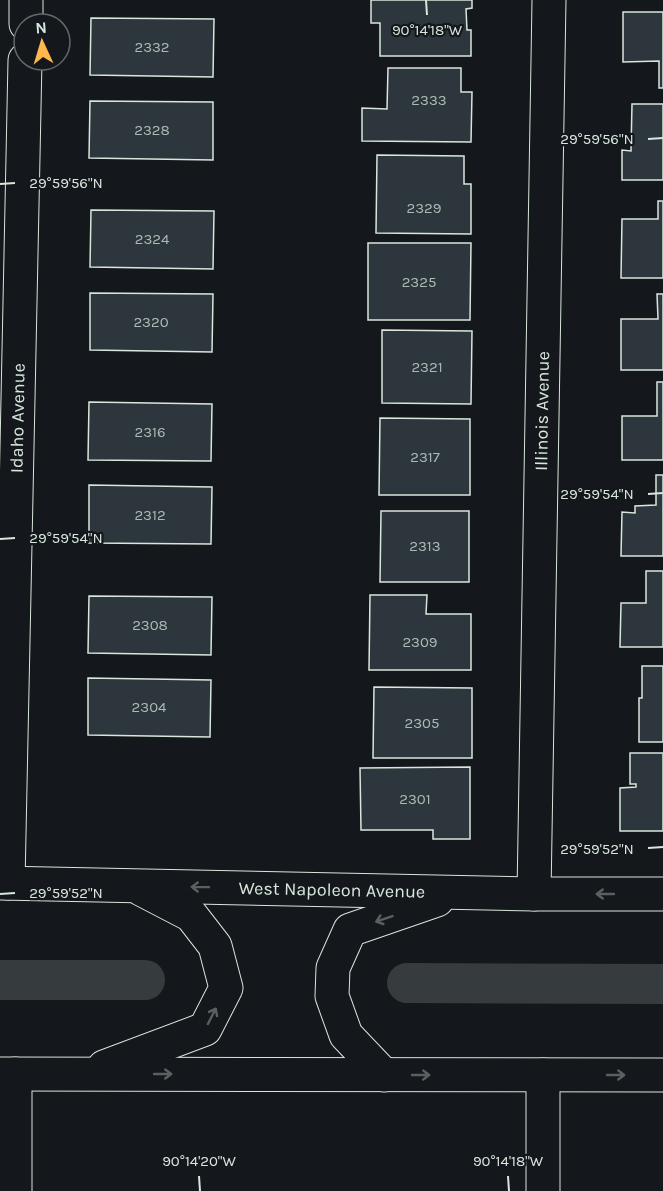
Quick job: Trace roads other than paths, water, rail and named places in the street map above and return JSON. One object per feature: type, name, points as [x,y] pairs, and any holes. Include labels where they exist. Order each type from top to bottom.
[{"type":"street","name":"Illinois Avenue","points":[[534,894],[549,0]]},
{"type":"street","name":"Idaho Avenue","points":[[4,883],[25,72]]},
{"type":"street","name":"West Napoleon Avenue","points":[[4,883],[534,894],[663,894]]},
{"type":"street","points":[[86,1074],[205,1029],[226,988],[215,946],[191,915],[135,886]]},
{"type":"street","points":[[384,1075],[346,1035],[332,996],[333,968],[350,930],[459,892]]},
{"type":"street","points":[[15,1191],[8,1074],[663,1075]]},
{"type":"street","points":[[543,1075],[543,1191]]},
{"type":"waterway","points":[[0,980],[145,980]]},
{"type":"waterway","points":[[407,983],[663,984]]}]
